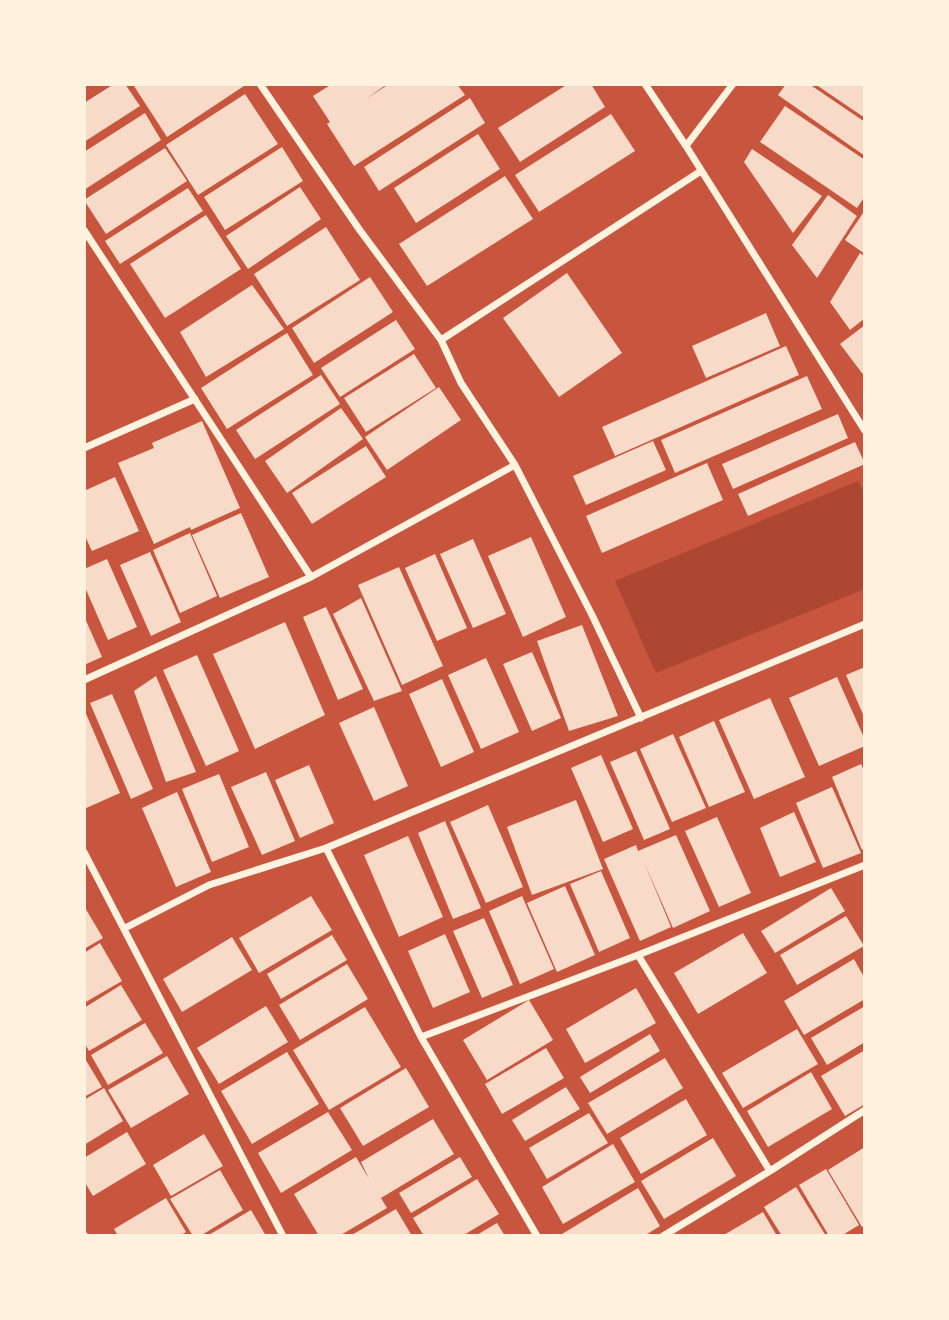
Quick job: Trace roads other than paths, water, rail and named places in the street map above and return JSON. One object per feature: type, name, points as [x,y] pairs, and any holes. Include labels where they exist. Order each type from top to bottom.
[{"type":"street","points":[[260,84],[359,229],[442,340],[461,383],[515,465],[641,718]]},
{"type":"street","points":[[645,84],[865,431]]},
{"type":"street","points":[[686,146],[733,84]]},
{"type":"street","points":[[442,340],[701,171]]},
{"type":"street","points":[[84,230],[311,577]]},
{"type":"street","points":[[84,448],[195,399]]},
{"type":"street","points":[[84,680],[311,577],[515,465]]},
{"type":"street","points":[[125,928],[209,885],[327,848],[865,624]]},
{"type":"street","points":[[327,848],[421,1037],[537,1236]]},
{"type":"street","points":[[84,852],[283,1236]]},
{"type":"street","points":[[421,1037],[865,865]]},
{"type":"street","points":[[638,955],[770,1171]]},
{"type":"street","points":[[663,1236],[865,1110]]}]
